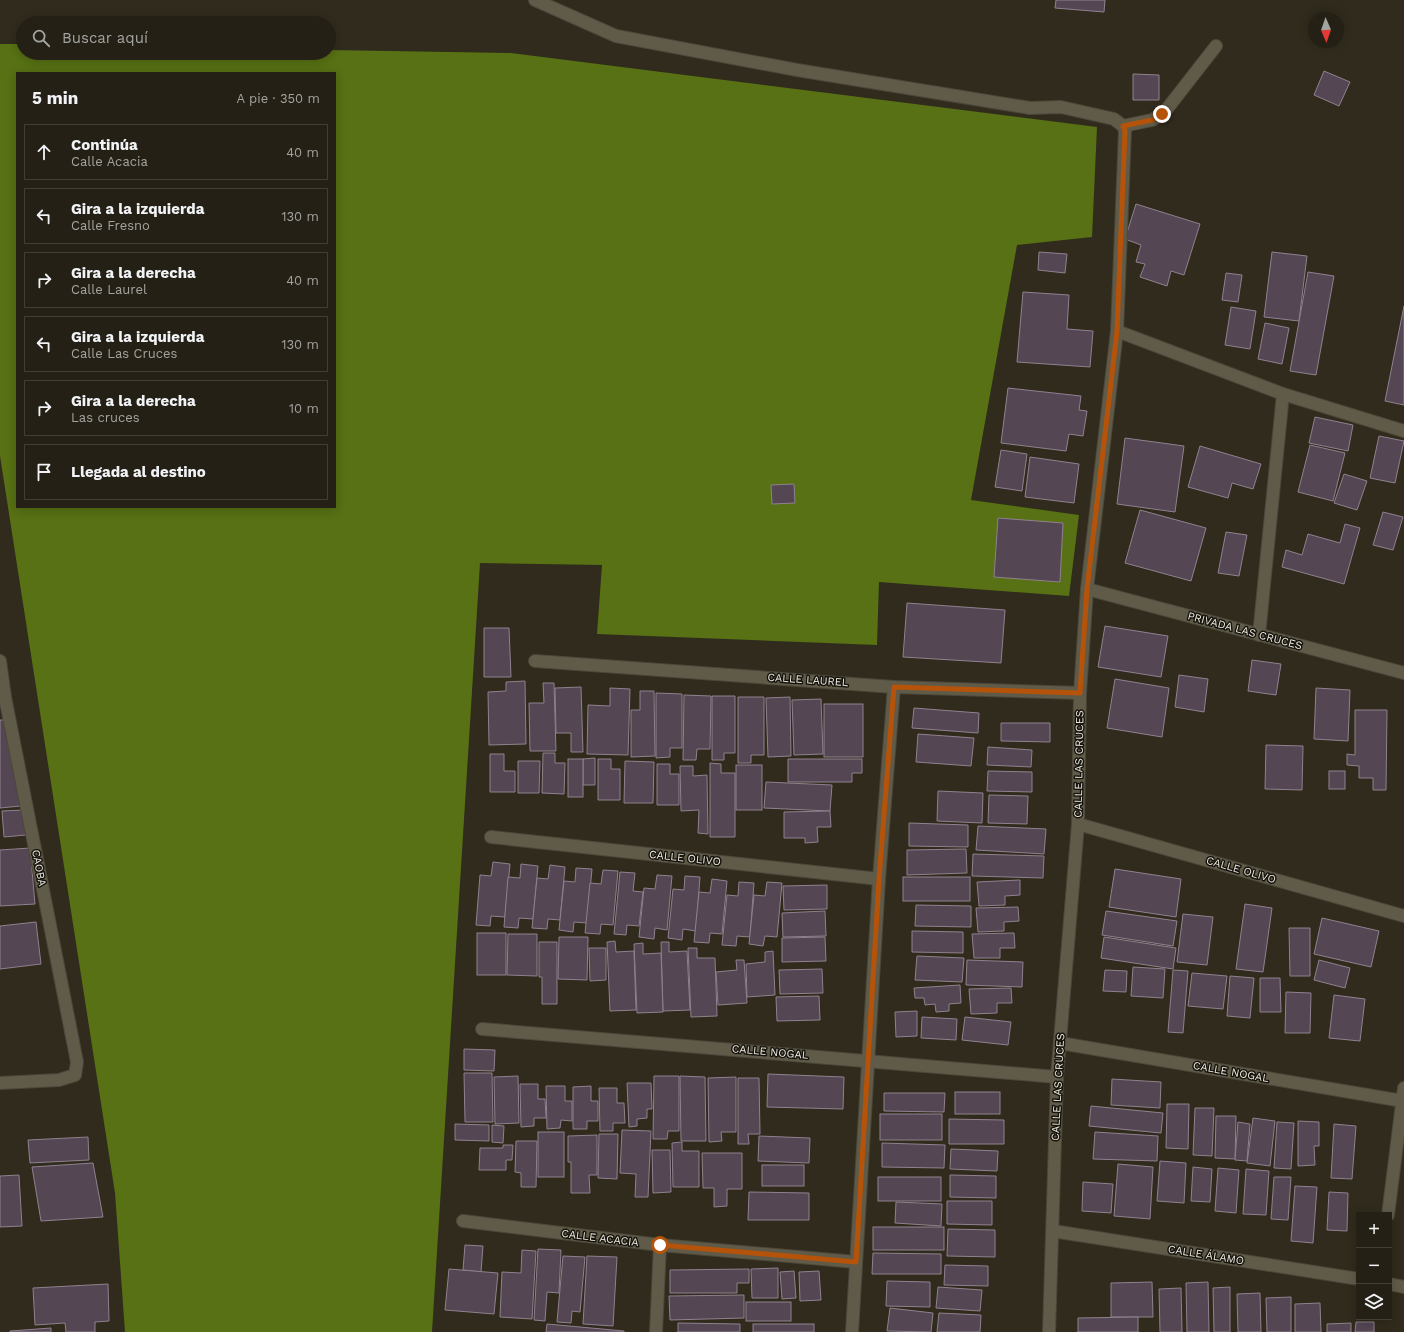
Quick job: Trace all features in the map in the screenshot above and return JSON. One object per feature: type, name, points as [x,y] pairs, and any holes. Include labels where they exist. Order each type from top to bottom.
[{"type":"street","points":[[535,0],[616,36],[797,70],[1030,108],[1061,107],[1114,119],[1123,126],[1152,120],[1162,114],[1216,46]]},
{"type":"street","name":"CALLE LAS CRUCES","points":[[1048,1332],[1053,1231],[1057,1077],[1078,824],[1080,693],[1087,589],[1117,331],[1125,131],[1123,126]]},
{"type":"street","points":[[1117,331],[1283,394],[1404,431]]},
{"type":"street","points":[[1259,635],[1283,394]]},
{"type":"street","name":"PRIVADA LAS CRUCES","points":[[1087,589],[1404,673]]},
{"type":"street","name":"CAOBA","points":[[0,661],[3,697],[77,1062],[75,1075],[59,1080],[0,1083]]},
{"type":"street","name":"CALLE LAUREL","points":[[535,661],[894,687],[1080,693]]},
{"type":"street","points":[[852,1332],[879,879],[894,687]]},
{"type":"street","name":"CALLE OLIVO","points":[[1078,824],[1404,916]]},
{"type":"street","name":"CALLE OLIVO","points":[[490,837],[879,879]]},
{"type":"street","name":"CALLE NOGAL","points":[[482,1029],[868,1060],[1057,1077]]},
{"type":"street","name":"CALLE NOGAL","points":[[1060,1043],[1403,1101]]},
{"type":"street","points":[[1388,1212],[1404,1088]]},
{"type":"street","name":"CALLE ACACIA","points":[[463,1221],[660,1245],[856,1262]]},
{"type":"street","name":"CALLE ÁLAMO","points":[[1053,1231],[1356,1279]]},
{"type":"street","points":[[656,1332],[660,1245]]},
{"type":"street","points":[[1392,1285],[1404,1287]]},
{"type":"green space","points":[[0,44],[16,44],[16,60],[336,60],[336,50],[511,53],[1097,127],[1092,237],[1017,245],[971,500],[1079,515],[1069,596],[879,582],[877,645],[597,634],[602,565],[480,563],[432,1332],[125,1332],[115,1193],[0,456]]},
{"type":"building","points":[[1056,0],[1105,0],[1104,12],[1055,8]]},
{"type":"building","points":[[1324,71],[1350,82],[1339,106],[1314,95]]},
{"type":"building","points":[[1133,74],[1159,75],[1159,100],[1133,100]]},
{"type":"building","points":[[1136,204],[1200,224],[1184,275],[1171,271],[1167,286],[1140,277],[1145,264],[1136,262],[1141,245],[1125,239]]},
{"type":"building","points":[[1039,252],[1067,254],[1065,273],[1038,270]]},
{"type":"building","points":[[1272,252],[1307,256],[1299,321],[1264,317]]},
{"type":"building","points":[[1308,272],[1334,276],[1316,375],[1290,371]]},
{"type":"building","points":[[1226,273],[1242,275],[1238,302],[1222,300]]},
{"type":"building","points":[[1023,292],[1069,295],[1067,329],[1093,331],[1090,367],[1017,362]]},
{"type":"building","points":[[1404,306],[1404,405],[1385,401]]},
{"type":"building","points":[[1231,307],[1256,311],[1250,349],[1225,345]]},
{"type":"building","points":[[1265,323],[1289,328],[1282,364],[1258,359]]},
{"type":"building","points":[[1008,388],[1081,396],[1079,410],[1087,411],[1083,436],[1069,434],[1066,451],[1001,443]]},
{"type":"building","points":[[1315,417],[1353,425],[1348,451],[1309,443]]},
{"type":"building","points":[[1379,436],[1404,441],[1395,483],[1370,478]]},
{"type":"building","points":[[1125,438],[1184,446],[1175,512],[1117,504]]},
{"type":"building","points":[[1310,445],[1345,453],[1333,501],[1298,492]]},
{"type":"building","points":[[1200,446],[1261,464],[1253,489],[1232,483],[1228,498],[1188,487]]},
{"type":"building","points":[[1001,450],[1027,454],[1022,491],[995,487]]},
{"type":"building","points":[[1030,457],[1079,464],[1074,503],[1025,497]]},
{"type":"building","points":[[1344,474],[1367,481],[1357,510],[1334,503]]},
{"type":"building","points":[[794,484],[795,503],[772,504],[771,485]]},
{"type":"building","points":[[1140,510],[1206,528],[1191,581],[1125,563]]},
{"type":"building","points":[[1383,512],[1403,517],[1393,550],[1373,545]]},
{"type":"building","points":[[998,518],[1063,523],[1060,582],[994,577]]},
{"type":"building","points":[[1345,524],[1360,528],[1344,584],[1282,567],[1286,550],[1302,555],[1308,534],[1340,543]]},
{"type":"building","points":[[1226,532],[1247,535],[1239,576],[1218,573]]},
{"type":"building","points":[[907,603],[1005,610],[1001,663],[903,657]]},
{"type":"building","points":[[1105,626],[1168,636],[1161,677],[1098,667]]},
{"type":"building","points":[[484,628],[509,628],[511,677],[484,677]]},
{"type":"building","points":[[1252,660],[1281,664],[1276,695],[1248,691]]},
{"type":"building","points":[[1179,675],[1208,679],[1204,712],[1175,707]]},
{"type":"building","points":[[1115,679],[1169,688],[1162,737],[1107,728]]},
{"type":"building","points":[[525,681],[526,744],[489,745],[488,692],[506,691],[506,682]]},
{"type":"building","points":[[543,683],[554,683],[556,751],[530,751],[529,703],[544,703]]},
{"type":"building","points":[[581,687],[583,752],[571,752],[571,733],[556,733],[555,688]]},
{"type":"building","points":[[610,688],[630,689],[628,755],[587,754],[588,705],[610,706]]},
{"type":"building","points":[[1316,688],[1350,690],[1348,741],[1314,739]]},
{"type":"building","points":[[640,691],[654,691],[655,756],[631,757],[631,710],[640,710]]},
{"type":"building","points":[[656,693],[682,694],[682,748],[670,748],[670,757],[656,758]]},
{"type":"building","points":[[684,695],[711,696],[710,749],[697,749],[696,760],[683,760]]},
{"type":"building","points":[[712,696],[735,696],[735,753],[724,753],[724,760],[712,760]]},
{"type":"building","points":[[738,697],[764,697],[764,755],[751,755],[751,763],[738,763]]},
{"type":"building","points":[[790,697],[791,756],[768,757],[766,698]]},
{"type":"building","points":[[821,699],[823,754],[794,755],[792,700]]},
{"type":"building","points":[[824,704],[863,704],[863,757],[824,757]]},
{"type":"building","points":[[914,708],[979,713],[978,733],[912,728]]},
{"type":"building","points":[[1355,710],[1387,710],[1386,790],[1373,790],[1373,778],[1359,778],[1359,766],[1347,765],[1347,754],[1355,755]]},
{"type":"building","points":[[0,720],[4,720],[21,806],[0,808]]},
{"type":"building","points":[[1001,723],[1050,723],[1050,742],[1001,741]]},
{"type":"building","points":[[918,734],[974,738],[971,766],[916,762]]},
{"type":"building","points":[[1266,745],[1303,746],[1302,790],[1265,789]]},
{"type":"building","points":[[988,747],[1032,750],[1031,767],[987,765]]},
{"type":"building","points":[[543,753],[555,753],[555,763],[565,763],[564,794],[542,793]]},
{"type":"building","points":[[490,754],[504,754],[504,771],[515,771],[515,792],[490,792]]},
{"type":"building","points":[[595,758],[595,785],[583,785],[583,759]]},
{"type":"building","points":[[568,759],[583,759],[583,797],[568,797]]},
{"type":"building","points":[[598,759],[611,759],[611,769],[620,769],[620,800],[598,800]]},
{"type":"building","points":[[788,759],[862,759],[862,773],[852,773],[852,782],[788,782]]},
{"type":"building","points":[[518,761],[540,761],[539,793],[518,793]]},
{"type":"building","points":[[625,761],[654,762],[653,803],[624,803]]},
{"type":"building","points":[[710,763],[721,764],[721,773],[735,773],[735,837],[710,837]]},
{"type":"building","points":[[657,764],[670,764],[670,774],[679,774],[679,805],[657,805]]},
{"type":"building","points":[[736,765],[762,765],[762,810],[736,810]]},
{"type":"building","points":[[680,766],[693,766],[693,776],[707,775],[708,834],[698,833],[699,810],[681,811]]},
{"type":"building","points":[[988,771],[1032,772],[1032,792],[987,791]]},
{"type":"building","points":[[1329,771],[1345,771],[1345,789],[1329,789]]},
{"type":"building","points":[[766,782],[832,785],[830,811],[764,808]]},
{"type":"building","points":[[938,791],[983,793],[982,823],[937,821]]},
{"type":"building","points":[[989,795],[1028,796],[1027,824],[988,823]]},
{"type":"building","points":[[24,810],[26,835],[4,837],[2,811]]},
{"type":"building","points":[[830,811],[831,827],[817,827],[818,842],[805,843],[805,838],[784,838],[784,812]]},
{"type":"building","points":[[909,823],[968,825],[968,847],[909,846]]},
{"type":"building","points":[[978,826],[1046,829],[1044,854],[976,850]]},
{"type":"building","points":[[30,848],[35,904],[0,906],[0,850]]},
{"type":"building","points":[[966,849],[967,873],[907,875],[907,850]]},
{"type":"building","points":[[973,854],[1044,856],[1043,878],[972,876]]},
{"type":"building","points":[[493,862],[510,864],[505,917],[491,916],[490,926],[476,925],[480,875],[491,876]]},
{"type":"building","points":[[521,864],[538,866],[533,919],[519,918],[518,928],[504,927],[508,877],[520,878]]},
{"type":"building","points":[[550,865],[565,867],[560,920],[548,919],[547,929],[532,928],[537,878],[548,879]]},
{"type":"building","points":[[576,868],[592,869],[587,923],[574,922],[573,932],[559,930],[564,881],[575,882]]},
{"type":"building","points":[[1115,869],[1181,879],[1176,917],[1109,907]]},
{"type":"building","points":[[603,870],[618,871],[613,925],[601,924],[600,934],[585,933],[590,883],[601,884]]},
{"type":"building","points":[[620,872],[635,873],[633,891],[643,892],[639,926],[627,925],[626,935],[614,934]]},
{"type":"building","points":[[657,875],[672,876],[667,930],[655,928],[654,939],[639,937],[644,888],[655,889]]},
{"type":"building","points":[[685,876],[700,877],[696,931],[683,929],[682,940],[668,938],[673,889],[684,890]]},
{"type":"building","points":[[903,877],[970,877],[970,901],[903,901]]},
{"type":"building","points":[[712,879],[727,881],[722,934],[710,933],[709,943],[694,942],[699,892],[710,893]]},
{"type":"building","points":[[1020,880],[1020,895],[1005,896],[1005,905],[979,906],[977,882]]},
{"type":"building","points":[[739,882],[754,883],[750,937],[737,936],[736,946],[722,945],[727,895],[738,896]]},
{"type":"building","points":[[767,882],[782,883],[777,937],[765,936],[763,946],[749,944],[754,895],[765,896]]},
{"type":"building","points":[[827,885],[827,909],[784,910],[783,886]]},
{"type":"building","points":[[1245,904],[1272,908],[1263,972],[1236,969]]},
{"type":"building","points":[[916,905],[971,906],[971,927],[915,926]]},
{"type":"building","points":[[1018,907],[1019,921],[1004,922],[1004,931],[978,932],[976,908]]},
{"type":"building","points":[[825,911],[826,936],[783,937],[782,913]]},
{"type":"building","points":[[1106,911],[1177,921],[1173,946],[1102,935]]},
{"type":"building","points":[[1183,914],[1213,917],[1207,965],[1177,962]]},
{"type":"building","points":[[1322,918],[1379,931],[1371,967],[1314,954]]},
{"type":"building","points":[[36,922],[41,964],[0,969],[0,926]]},
{"type":"building","points":[[1289,928],[1310,928],[1310,976],[1290,976]]},
{"type":"building","points":[[912,931],[963,932],[963,953],[912,952]]},
{"type":"building","points":[[477,933],[506,933],[506,975],[477,975]]},
{"type":"building","points":[[1014,933],[1015,948],[1000,948],[1000,958],[974,958],[972,934]]},
{"type":"building","points":[[508,934],[537,934],[537,976],[507,975]]},
{"type":"building","points":[[559,937],[588,937],[587,980],[558,979]]},
{"type":"building","points":[[825,937],[826,961],[782,962],[782,938]]},
{"type":"building","points":[[1104,937],[1176,948],[1173,969],[1101,958]]},
{"type":"building","points":[[615,941],[616,952],[634,951],[636,1010],[610,1011],[607,942]]},
{"type":"building","points":[[539,942],[557,942],[557,1004],[542,1004],[542,977],[539,977]]},
{"type":"building","points":[[661,942],[669,942],[669,952],[687,951],[690,1010],[663,1011]]},
{"type":"building","points":[[643,943],[643,954],[661,953],[663,1012],[637,1013],[634,944]]},
{"type":"building","points":[[589,948],[606,948],[606,980],[590,981]]},
{"type":"building","points":[[688,948],[697,948],[697,958],[715,958],[717,1016],[691,1017]]},
{"type":"building","points":[[773,951],[775,995],[747,997],[746,964],[765,962],[765,952]]},
{"type":"building","points":[[917,956],[964,958],[962,982],[915,980]]},
{"type":"building","points":[[736,960],[744,960],[747,1003],[718,1005],[716,972],[737,970]]},
{"type":"building","points":[[967,960],[1023,962],[1022,987],[966,985]]},
{"type":"building","points":[[1319,960],[1350,968],[1345,988],[1314,980]]},
{"type":"building","points":[[1133,967],[1165,969],[1163,998],[1131,996]]},
{"type":"building","points":[[822,969],[823,993],[780,994],[779,970]]},
{"type":"building","points":[[1105,970],[1127,971],[1126,992],[1103,991]]},
{"type":"building","points":[[1173,970],[1188,971],[1183,1033],[1168,1032]]},
{"type":"building","points":[[1192,973],[1227,976],[1223,1009],[1188,1006]]},
{"type":"building","points":[[1230,976],[1254,978],[1250,1018],[1227,1016]]},
{"type":"building","points":[[1260,978],[1280,978],[1281,1012],[1260,1012]]},
{"type":"building","points":[[960,985],[961,1003],[949,1004],[949,1011],[936,1012],[935,1004],[925,1005],[924,998],[915,998],[914,988]]},
{"type":"building","points":[[1011,988],[1012,1003],[997,1003],[997,1013],[971,1014],[969,989]]},
{"type":"building","points":[[1286,992],[1311,993],[1310,1033],[1285,1033]]},
{"type":"building","points":[[1334,995],[1365,999],[1360,1041],[1329,1038]]},
{"type":"building","points":[[819,996],[820,1020],[777,1021],[776,997]]},
{"type":"building","points":[[917,1011],[917,1036],[896,1037],[895,1012]]},
{"type":"building","points":[[922,1017],[957,1019],[956,1040],[921,1038]]},
{"type":"building","points":[[965,1017],[1011,1022],[1008,1045],[962,1040]]},
{"type":"building","points":[[464,1049],[495,1050],[494,1071],[464,1070]]},
{"type":"building","points":[[464,1073],[492,1073],[493,1122],[465,1122]]},
{"type":"building","points":[[768,1074],[844,1077],[843,1109],[767,1107]]},
{"type":"building","points":[[518,1076],[519,1123],[495,1124],[494,1077]]},
{"type":"building","points":[[654,1076],[679,1076],[679,1131],[668,1131],[667,1139],[653,1139]]},
{"type":"building","points":[[680,1076],[705,1077],[706,1141],[681,1141]]},
{"type":"building","points":[[736,1077],[736,1132],[721,1132],[722,1141],[709,1142],[708,1078]]},
{"type":"building","points":[[738,1078],[759,1078],[760,1134],[748,1134],[749,1144],[738,1144]]},
{"type":"building","points":[[1112,1079],[1161,1082],[1160,1108],[1111,1105]]},
{"type":"building","points":[[627,1083],[651,1083],[652,1109],[647,1109],[647,1118],[637,1119],[637,1126],[629,1127]]},
{"type":"building","points":[[520,1084],[538,1084],[538,1099],[545,1099],[546,1118],[534,1118],[534,1126],[521,1127]]},
{"type":"building","points":[[546,1086],[565,1086],[565,1101],[572,1101],[572,1121],[561,1120],[560,1128],[547,1129]]},
{"type":"building","points":[[591,1086],[591,1101],[598,1101],[598,1121],[587,1121],[587,1129],[573,1129],[573,1087]]},
{"type":"building","points":[[599,1088],[617,1088],[617,1103],[624,1103],[625,1123],[613,1123],[613,1131],[600,1131]]},
{"type":"building","points":[[955,1092],[1000,1092],[1000,1114],[955,1114]]},
{"type":"building","points":[[884,1093],[945,1093],[944,1112],[884,1111]]},
{"type":"building","points":[[1167,1104],[1189,1104],[1188,1149],[1166,1148]]},
{"type":"building","points":[[1091,1106],[1163,1113],[1161,1133],[1089,1126]]},
{"type":"building","points":[[1195,1108],[1214,1108],[1212,1156],[1193,1155]]},
{"type":"building","points":[[880,1114],[942,1114],[942,1140],[880,1140]]},
{"type":"building","points":[[1216,1116],[1236,1116],[1235,1159],[1215,1158]]},
{"type":"building","points":[[1253,1118],[1275,1121],[1270,1166],[1247,1163]]},
{"type":"building","points":[[949,1119],[1004,1120],[1004,1144],[949,1144]]},
{"type":"building","points":[[1298,1121],[1319,1122],[1319,1146],[1314,1146],[1315,1165],[1298,1166]]},
{"type":"building","points":[[1238,1122],[1250,1124],[1247,1161],[1235,1160]]},
{"type":"building","points":[[1277,1122],[1294,1123],[1291,1169],[1274,1168]]},
{"type":"building","points":[[455,1124],[489,1125],[489,1141],[455,1140]]},
{"type":"building","points":[[1334,1124],[1356,1126],[1352,1179],[1331,1178]]},
{"type":"building","points":[[492,1125],[504,1126],[503,1143],[492,1142]]},
{"type":"building","points":[[622,1130],[651,1131],[648,1197],[635,1197],[636,1174],[620,1173]]},
{"type":"building","points":[[538,1132],[564,1132],[564,1177],[538,1177]]},
{"type":"building","points":[[1095,1132],[1158,1136],[1157,1161],[1093,1159]]},
{"type":"building","points":[[599,1134],[618,1134],[617,1179],[598,1178]]},
{"type":"building","points":[[597,1135],[597,1175],[589,1175],[590,1193],[571,1193],[571,1162],[568,1162],[568,1136]]},
{"type":"building","points":[[759,1136],[810,1138],[809,1163],[758,1161]]},
{"type":"building","points":[[88,1137],[89,1160],[30,1163],[28,1140]]},
{"type":"building","points":[[516,1141],[537,1141],[536,1187],[521,1187],[521,1173],[515,1172]]},
{"type":"building","points":[[682,1142],[682,1151],[699,1151],[699,1187],[673,1187],[672,1143]]},
{"type":"building","points":[[882,1143],[945,1145],[944,1168],[882,1167]]},
{"type":"building","points":[[503,1145],[513,1145],[512,1160],[506,1160],[506,1170],[479,1170],[480,1148],[503,1148]]},
{"type":"building","points":[[951,1149],[998,1151],[997,1171],[950,1169]]},
{"type":"building","points":[[652,1150],[670,1150],[671,1192],[653,1193]]},
{"type":"building","points":[[702,1153],[742,1153],[742,1189],[727,1189],[727,1206],[714,1207],[714,1188],[703,1188]]},
{"type":"building","points":[[1160,1161],[1186,1163],[1184,1203],[1157,1201]]},
{"type":"building","points":[[93,1163],[103,1217],[41,1221],[32,1167]]},
{"type":"building","points":[[1118,1164],[1153,1167],[1150,1219],[1114,1216]]},
{"type":"building","points":[[762,1165],[804,1165],[804,1186],[762,1186]]},
{"type":"building","points":[[1193,1167],[1212,1169],[1210,1202],[1191,1201]]},
{"type":"building","points":[[1218,1168],[1239,1170],[1236,1213],[1215,1211]]},
{"type":"building","points":[[1246,1169],[1269,1171],[1266,1215],[1243,1214]]},
{"type":"building","points":[[19,1175],[22,1226],[0,1227],[0,1176]]},
{"type":"building","points":[[950,1175],[996,1176],[996,1198],[950,1197]]},
{"type":"building","points":[[878,1177],[941,1177],[941,1201],[878,1201]]},
{"type":"building","points":[[1274,1177],[1291,1177],[1288,1220],[1271,1219]]},
{"type":"building","points":[[1083,1182],[1113,1184],[1111,1213],[1082,1211]]},
{"type":"building","points":[[1295,1186],[1317,1187],[1313,1243],[1291,1241]]},
{"type":"building","points":[[749,1192],[809,1193],[809,1220],[748,1220]]},
{"type":"building","points":[[1329,1192],[1348,1193],[1347,1231],[1327,1230]]},
{"type":"building","points":[[947,1201],[992,1201],[992,1225],[947,1224]]},
{"type":"building","points":[[896,1202],[942,1204],[941,1226],[895,1223]]},
{"type":"building","points":[[873,1227],[944,1227],[944,1250],[873,1250]]},
{"type":"building","points":[[948,1229],[995,1230],[995,1257],[947,1256]]},
{"type":"building","points":[[465,1245],[483,1246],[481,1272],[463,1270]]},
{"type":"building","points":[[538,1249],[561,1250],[559,1293],[547,1292],[545,1321],[534,1320]]},
{"type":"building","points":[[522,1250],[536,1251],[532,1319],[500,1317],[502,1272],[521,1273]]},
{"type":"building","points":[[873,1253],[941,1254],[941,1274],[872,1274]]},
{"type":"building","points":[[563,1256],[585,1257],[580,1312],[572,1311],[571,1323],[557,1322]]},
{"type":"building","points":[[587,1256],[617,1257],[613,1326],[583,1324]]},
{"type":"building","points":[[945,1265],[988,1266],[988,1286],[944,1285]]},
{"type":"building","points":[[778,1268],[778,1298],[752,1298],[751,1269]]},
{"type":"building","points":[[449,1269],[498,1273],[494,1314],[445,1310]]},
{"type":"building","points":[[749,1269],[749,1283],[737,1283],[737,1293],[670,1293],[670,1270]]},
{"type":"building","points":[[794,1271],[796,1298],[782,1299],[780,1272]]},
{"type":"building","points":[[819,1271],[821,1300],[800,1301],[799,1272]]},
{"type":"building","points":[[887,1281],[930,1282],[930,1307],[886,1306]]},
{"type":"building","points":[[1152,1282],[1153,1317],[1111,1317],[1111,1283]]},
{"type":"building","points":[[1208,1282],[1209,1332],[1187,1332],[1186,1283]]},
{"type":"building","points":[[108,1284],[109,1321],[95,1322],[95,1332],[66,1332],[65,1323],[35,1325],[33,1288]]},
{"type":"building","points":[[938,1287],[982,1290],[980,1311],[936,1308]]},
{"type":"building","points":[[1230,1287],[1230,1332],[1214,1332],[1213,1288]]},
{"type":"building","points":[[1181,1288],[1182,1332],[1160,1332],[1159,1289]]},
{"type":"building","points":[[1260,1293],[1261,1332],[1238,1332],[1237,1294]]},
{"type":"building","points":[[744,1295],[744,1318],[670,1320],[669,1296]]},
{"type":"building","points":[[1291,1297],[1291,1332],[1267,1332],[1266,1298]]},
{"type":"building","points":[[746,1302],[791,1302],[791,1321],[746,1321]]},
{"type":"building","points":[[1320,1303],[1321,1332],[1295,1332],[1295,1304]]},
{"type":"building","points":[[890,1308],[933,1313],[931,1332],[887,1331]]},
{"type":"building","points":[[939,1313],[981,1315],[980,1332],[937,1332]]},
{"type":"building","points":[[1138,1317],[1138,1332],[1078,1332],[1078,1318]]},
{"type":"building","points":[[1356,1322],[1374,1322],[1374,1332],[1355,1332]]},
{"type":"building","points":[[678,1323],[740,1324],[740,1332],[678,1332]]},
{"type":"building","points":[[1351,1323],[1351,1332],[1327,1332],[1327,1324]]},
{"type":"building","points":[[547,1324],[624,1331],[624,1332],[546,1332]]},
{"type":"building","points":[[753,1324],[814,1324],[814,1332],[753,1332]]},
{"type":"building","points":[[51,1328],[51,1332],[10,1332],[10,1331]]},
{"type":"route","points":[[660,1245],[856,1262],[879,879],[894,687],[1080,693],[1087,589],[1117,331],[1125,131],[1123,126],[1152,120],[1162,114]]}]
